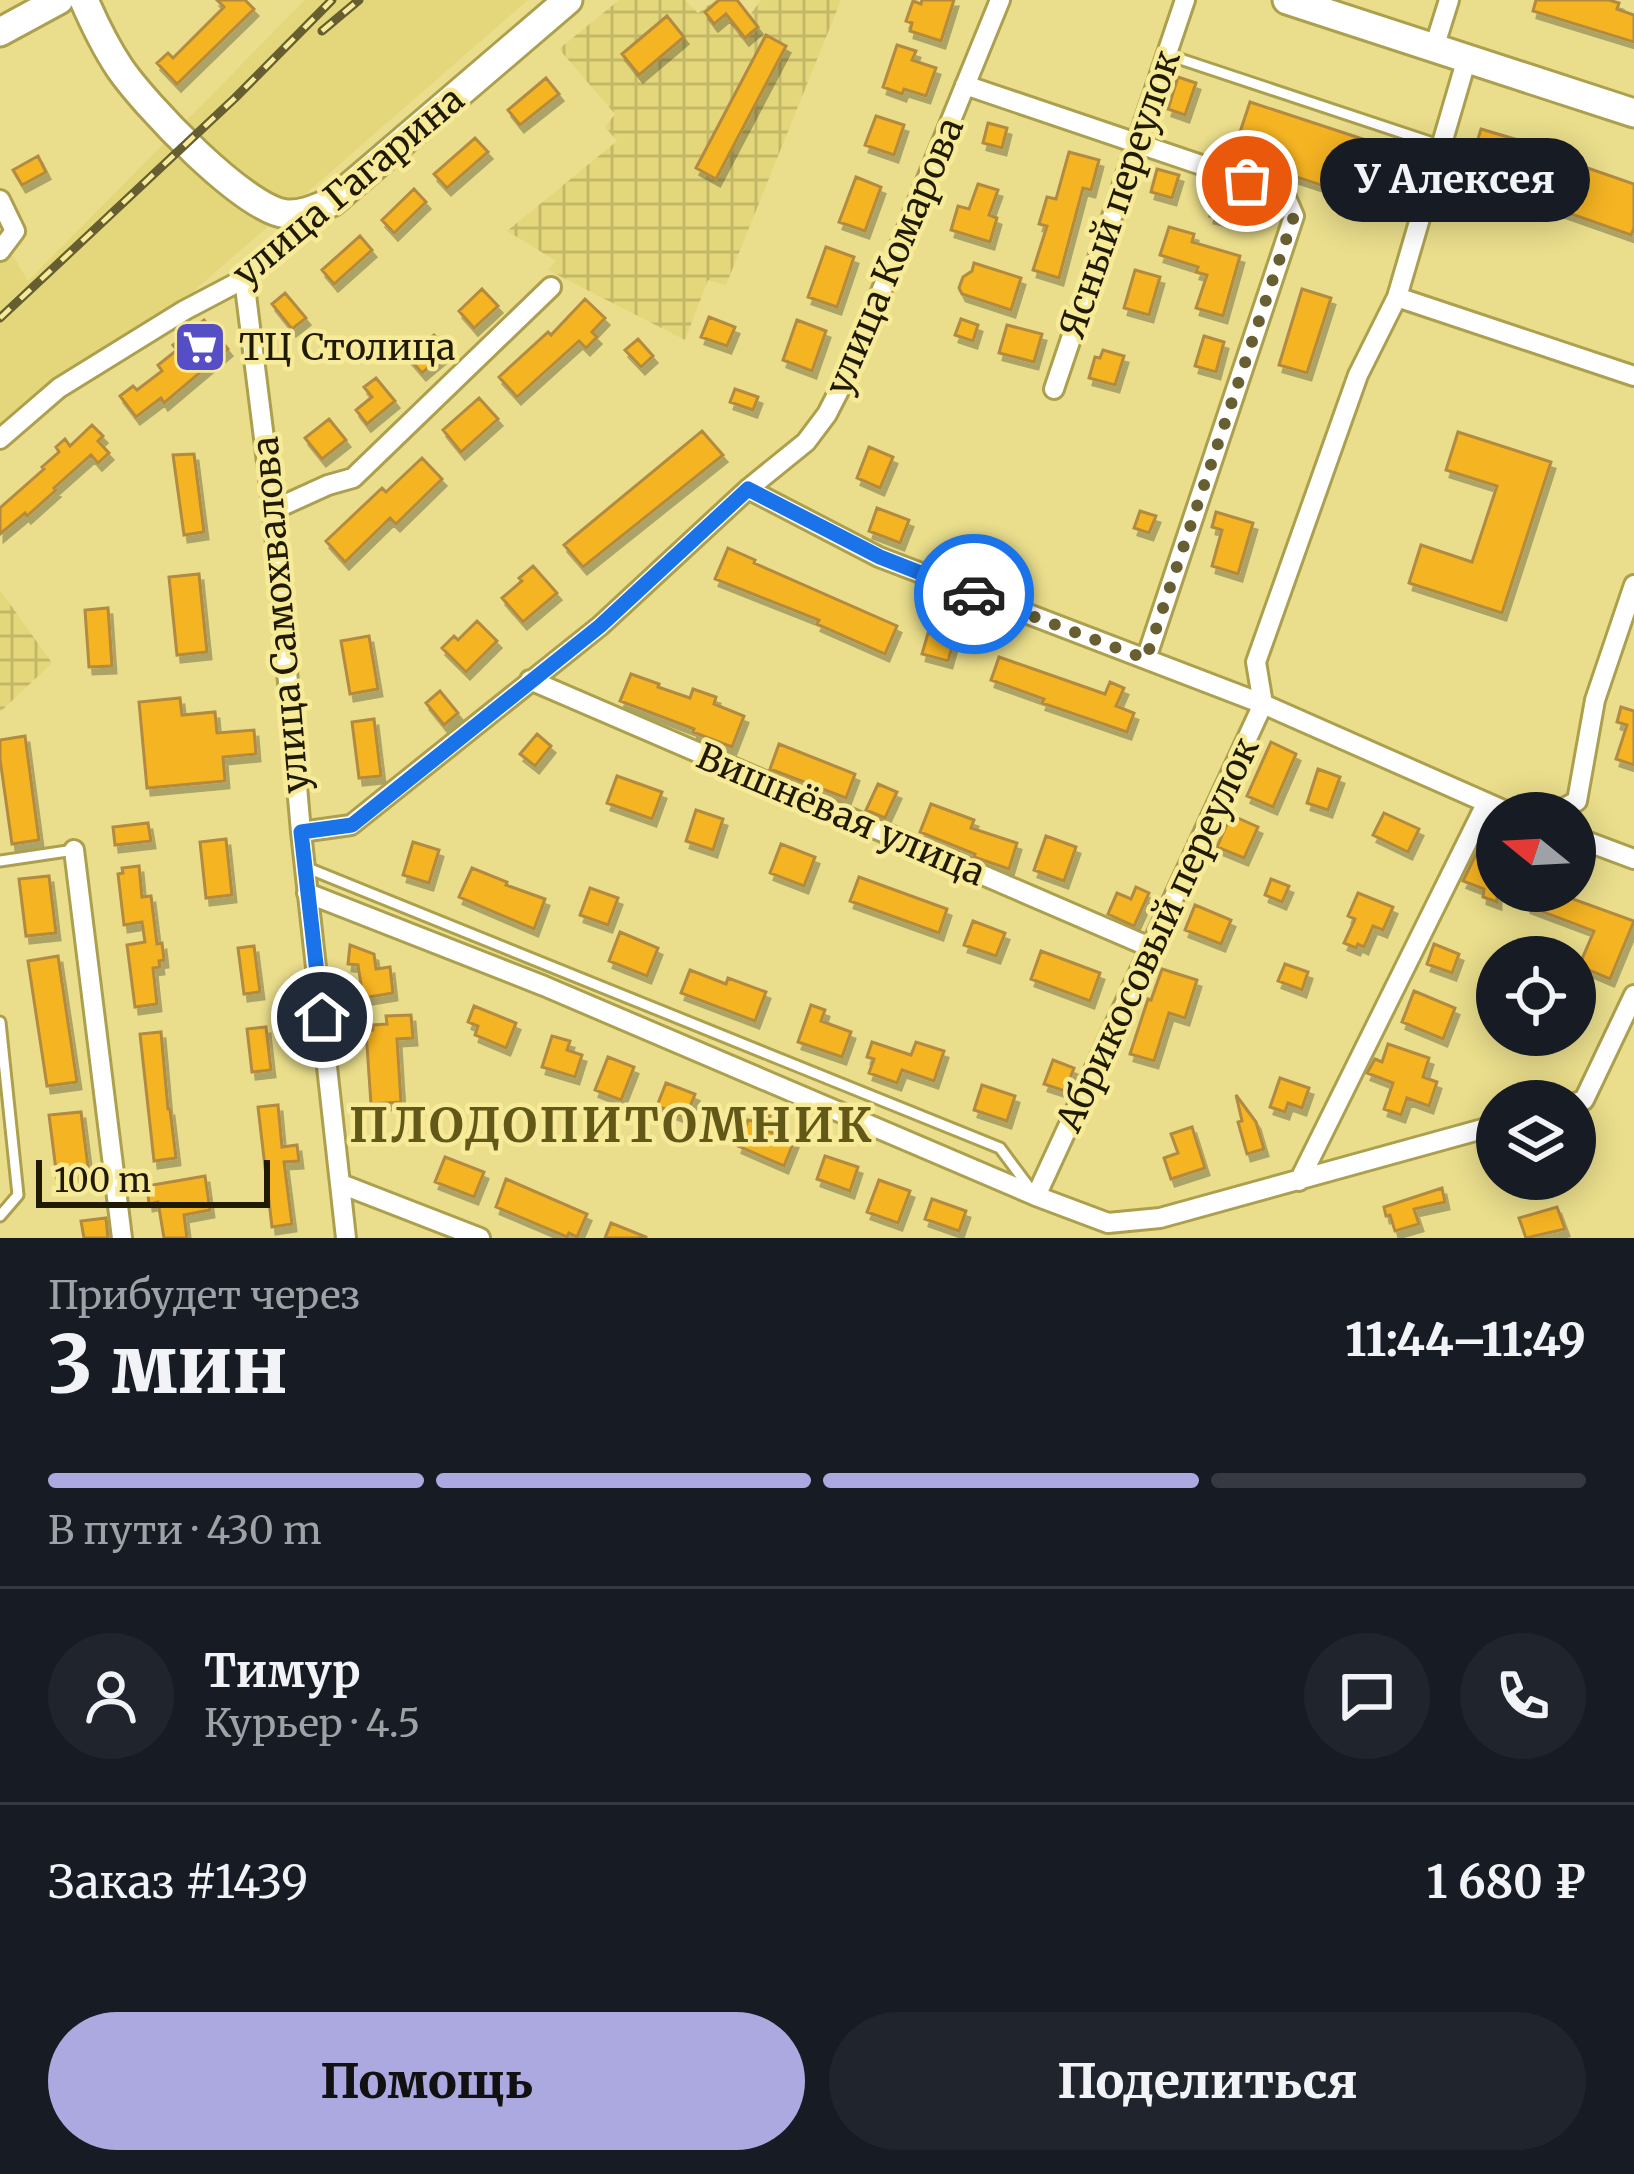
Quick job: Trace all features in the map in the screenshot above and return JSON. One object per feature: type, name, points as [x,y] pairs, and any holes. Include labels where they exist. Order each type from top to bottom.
[{"type":"street","points":[[0,32],[59,0]]},
{"type":"street","points":[[84,0],[119,67],[142,96],[252,200],[288,214],[332,202]]},
{"type":"street","name":"улица Гагарина","points":[[0,439],[59,388],[244,278],[568,0]]},
{"type":"street","name":"улица Комарова","points":[[301,832],[352,825],[600,626],[806,442],[847,376],[1000,0]]},
{"type":"street","name":"Ясный переулок","points":[[1054,389],[1185,0]]},
{"type":"street","points":[[1287,0],[1634,112]]},
{"type":"street","points":[[1434,48],[1449,0]]},
{"type":"street","name":"Абрикосовый переулок","points":[[1036,1196],[1263,704],[1256,662],[1358,375],[1397,297],[1467,58]]},
{"type":"street","points":[[965,85],[1284,193],[1294,216],[1146,659]]},
{"type":"street","points":[[0,200],[15,231],[0,250]]},
{"type":"street","name":"улица Самохвалова","points":[[244,278],[273,510],[301,832],[346,1238]]},
{"type":"street","points":[[273,510],[353,478],[551,287]]},
{"type":"street","points":[[1397,297],[1634,376]]},
{"type":"street","points":[[748,489],[880,557],[1263,704],[1476,800]]},
{"type":"street","points":[[1579,792],[1595,700],[1634,585]]},
{"type":"street","name":"Вишнёвая улица","points":[[530,680],[1152,948]]},
{"type":"street","points":[[1299,1181],[1476,824]]},
{"type":"street","points":[[1596,845],[1634,859]]},
{"type":"street","points":[[74,850],[122,1238]]},
{"type":"street","points":[[308,893],[544,986],[1108,1230],[1476,1131]]},
{"type":"street","points":[[1594,1080],[1634,995]]},
{"type":"street","points":[[341,1184],[480,1238]]},
{"type":"lane","points":[[1167,54],[1442,146]]},
{"type":"lane","points":[[0,861],[74,850]]},
{"type":"lane","points":[[305,867],[1000,1148],[1036,1196]]},
{"type":"lane","points":[[0,1022],[18,1195],[0,1216]]},
{"type":"shaded area","points":[[305,0],[528,0],[187,297],[34,407],[0,437],[0,246],[5,242],[28,281]]},
{"type":"shaded area","points":[[619,0],[685,0],[698,13],[715,0],[737,0],[750,15],[761,0],[841,0],[726,285],[708,280],[685,340],[548,270],[556,261],[507,231],[617,141],[605,127],[615,114],[559,49]]},
{"type":"shaded area","points":[[0,590],[52,663],[0,712]]},
{"type":"building","points":[[217,0],[245,0],[254,9],[177,84],[157,63],[168,53],[173,58],[224,7]]},
{"type":"building","points":[[719,0],[737,0],[758,27],[745,38],[726,14],[714,24],[705,12]]},
{"type":"building","points":[[922,0],[954,0],[941,41],[910,31],[912,23],[906,21],[913,1],[921,4]]},
{"type":"building","points":[[1536,0],[1619,3],[1617,9],[1634,15],[1634,42],[1533,11]]},
{"type":"building","points":[[667,16],[684,37],[639,75],[622,54]]},
{"type":"building","points":[[766,35],[786,46],[716,179],[696,168]]},
{"type":"building","points":[[897,45],[916,51],[912,60],[936,68],[926,96],[883,87]]},
{"type":"building","points":[[1178,77],[1196,83],[1185,115],[1168,109]]},
{"type":"building","points":[[546,78],[559,94],[520,125],[508,110]]},
{"type":"building","points":[[1250,102],[1381,145],[1364,199],[1232,156]]},
{"type":"building","points":[[876,116],[904,125],[894,155],[865,145]]},
{"type":"building","points":[[988,123],[1007,128],[1002,148],[983,143]]},
{"type":"building","points":[[1481,129],[1538,146],[1528,182],[1470,165]]},
{"type":"building","points":[[475,138],[488,152],[447,188],[434,174]]},
{"type":"building","points":[[1069,152],[1099,160],[1091,190],[1083,188],[1059,278],[1033,270],[1047,226],[1039,224],[1047,197],[1056,199]]},
{"type":"building","points":[[38,156],[46,172],[22,185],[13,170]]},
{"type":"building","points":[[1576,164],[1634,184],[1631,235],[1560,210]]},
{"type":"building","points":[[1157,169],[1179,175],[1172,198],[1151,192]]},
{"type":"building","points":[[856,177],[881,187],[865,231],[839,222]]},
{"type":"building","points":[[978,184],[998,190],[989,215],[997,218],[990,242],[951,230],[958,206],[969,209]]},
{"type":"building","points":[[414,189],[426,202],[394,233],[382,220]]},
{"type":"building","points":[[1214,199],[1236,204],[1232,221],[1210,216]]},
{"type":"building","points":[[1169,227],[1194,234],[1192,242],[1240,256],[1223,316],[1196,308],[1207,275],[1196,272],[1198,267],[1160,255]]},
{"type":"building","points":[[360,236],[372,250],[334,284],[322,270]]},
{"type":"building","points":[[826,247],[854,257],[837,307],[808,297]]},
{"type":"building","points":[[974,263],[1021,278],[1011,310],[962,294],[963,277]]},
{"type":"building","points":[[1135,270],[1160,277],[1149,315],[1124,308]]},
{"type":"building","points":[[482,289],[498,306],[474,328],[459,311]]},
{"type":"building","points":[[1302,289],[1331,298],[1307,373],[1279,365]]},
{"type":"building","points":[[285,293],[306,318],[292,329],[272,304]]},
{"type":"building","points":[[585,299],[605,318],[592,332],[597,337],[586,348],[579,341],[517,397],[499,377],[548,332],[551,335]]},
{"type":"building","points":[[709,317],[735,327],[727,346],[701,337]]},
{"type":"building","points":[[961,319],[978,325],[973,341],[955,335]]},
{"type":"building","points":[[204,320],[228,349],[164,403],[161,398],[136,417],[120,396],[162,371],[158,365],[177,350],[173,345]]},
{"type":"building","points":[[797,320],[826,331],[812,371],[783,360]]},
{"type":"building","points":[[1007,325],[1042,334],[1034,362],[999,353]]},
{"type":"building","points":[[434,335],[448,351],[422,373],[408,357]]},
{"type":"building","points":[[1204,336],[1224,342],[1216,372],[1195,366]]},
{"type":"building","points":[[638,339],[653,356],[641,367],[625,350]]},
{"type":"building","points":[[1103,350],[1124,356],[1115,385],[1089,378],[1095,357],[1100,358]]},
{"type":"building","points":[[376,378],[395,401],[367,424],[356,410],[372,397],[364,387]]},
{"type":"building","points":[[735,389],[758,397],[753,410],[730,402]]},
{"type":"building","points":[[479,398],[498,419],[461,452],[443,430]]},
{"type":"building","points":[[329,419],[346,440],[322,459],[305,438]]},
{"type":"building","points":[[92,425],[103,436],[98,441],[109,453],[98,463],[91,455],[27,516],[25,513],[0,534],[0,508],[44,469],[59,452],[56,447],[65,439],[70,446]]},
{"type":"building","points":[[702,431],[723,455],[583,567],[564,545]]},
{"type":"building","points":[[1458,432],[1551,462],[1502,613],[1409,583],[1421,545],[1472,562],[1497,486],[1446,470]]},
{"type":"building","points":[[869,447],[893,457],[880,488],[857,478]]},
{"type":"building","points":[[194,454],[204,532],[184,535],[173,455]]},
{"type":"building","points":[[422,458],[442,479],[396,524],[390,518],[345,562],[326,541]]},
{"type":"building","points":[[877,508],[909,520],[900,543],[869,531]]},
{"type":"building","points":[[1140,511],[1156,516],[1149,533],[1134,528]]},
{"type":"building","points":[[1216,512],[1253,523],[1238,574],[1212,566],[1222,530],[1212,527]]},
{"type":"building","points":[[728,548],[897,626],[885,654],[817,624],[819,620],[715,579]]},
{"type":"building","points":[[533,566],[557,593],[523,622],[502,598]]},
{"type":"building","points":[[199,574],[207,652],[177,655],[169,577]]},
{"type":"building","points":[[108,608],[112,666],[89,667],[85,610]]},
{"type":"building","points":[[477,621],[497,641],[466,672],[442,648]]},
{"type":"building","points":[[928,633],[954,640],[948,661],[922,654]]},
{"type":"building","points":[[369,636],[378,689],[350,694],[341,641]]},
{"type":"building","points":[[999,657],[1105,694],[1110,682],[1124,688],[1116,706],[1134,713],[1127,732],[991,680]]},
{"type":"building","points":[[631,674],[690,698],[693,689],[716,697],[714,704],[744,716],[732,747],[620,701]]},
{"type":"building","points":[[440,691],[458,713],[444,725],[426,703]]},
{"type":"building","points":[[180,698],[182,715],[215,712],[217,733],[254,730],[256,754],[223,757],[225,781],[147,788],[139,702]]},
{"type":"building","points":[[1621,707],[1634,711],[1634,765],[1616,759],[1627,725],[1617,722]]},
{"type":"building","points":[[374,719],[381,776],[359,778],[352,722]]},
{"type":"building","points":[[537,734],[551,746],[535,766],[520,754]]},
{"type":"building","points":[[25,736],[39,840],[12,844],[0,740]]},
{"type":"building","points":[[1271,742],[1296,754],[1273,807],[1247,796]]},
{"type":"building","points":[[779,744],[855,774],[846,798],[770,769]]},
{"type":"building","points":[[1318,769],[1340,777],[1328,810],[1307,803]]},
{"type":"building","points":[[617,776],[662,792],[652,819],[607,803]]},
{"type":"building","points":[[878,784],[897,792],[885,818],[866,810]]},
{"type":"building","points":[[931,804],[974,820],[971,828],[1017,843],[1009,869],[920,832]]},
{"type":"building","points":[[696,810],[723,819],[713,850],[686,841]]},
{"type":"building","points":[[1384,813],[1419,829],[1408,852],[1373,835]]},
{"type":"building","points":[[1231,815],[1258,827],[1244,858],[1217,847]]},
{"type":"building","points":[[148,823],[151,841],[115,845],[113,827]]},
{"type":"building","points":[[1046,836],[1076,847],[1064,881],[1034,870]]},
{"type":"building","points":[[226,839],[232,895],[206,898],[200,842]]},
{"type":"building","points":[[413,842],[439,850],[429,883],[403,875]]},
{"type":"building","points":[[781,844],[815,857],[804,886],[770,873]]},
{"type":"building","points":[[1476,854],[1476,886],[1463,881]]},
{"type":"building","points":[[139,866],[142,897],[151,896],[157,944],[162,943],[164,960],[153,968],[157,1004],[135,1007],[127,945],[145,942],[142,922],[124,925],[118,874],[123,873],[122,868]]},
{"type":"building","points":[[472,868],[545,899],[534,929],[459,897]]},
{"type":"building","points":[[49,876],[56,933],[26,936],[19,879]]},
{"type":"building","points":[[859,877],[947,909],[939,933],[850,901]]},
{"type":"building","points":[[1271,879],[1289,886],[1282,902],[1265,895]]},
{"type":"building","points":[[1136,887],[1149,893],[1134,926],[1108,914],[1117,893],[1131,899]]},
{"type":"building","points":[[590,888],[618,898],[608,925],[580,915]]},
{"type":"building","points":[[1358,893],[1393,907],[1383,930],[1373,926],[1364,947],[1358,944],[1356,948],[1344,943],[1355,919],[1348,916]]},
{"type":"building","points":[[1195,905],[1231,920],[1221,944],[1185,930]]},
{"type":"building","points":[[1596,907],[1634,921],[1610,979],[1596,973],[1594,931],[1543,912],[1596,912]]},
{"type":"building","points":[[973,921],[1005,933],[996,956],[964,945]]},
{"type":"building","points":[[620,932],[658,948],[647,976],[609,961]]},
{"type":"building","points":[[1434,944],[1459,954],[1452,973],[1427,964]]},
{"type":"building","points":[[350,945],[374,954],[376,969],[390,967],[393,993],[363,998],[358,965],[348,964]]},
{"type":"building","points":[[254,946],[260,992],[244,994],[238,948]]},
{"type":"building","points":[[1041,951],[1100,973],[1090,1001],[1031,979]]},
{"type":"building","points":[[58,956],[77,1082],[47,1086],[28,961]]},
{"type":"building","points":[[1285,964],[1308,972],[1302,990],[1278,981]]},
{"type":"building","points":[[1162,969],[1197,980],[1185,1018],[1169,1013],[1154,1061],[1130,1054]]},
{"type":"building","points":[[690,970],[766,992],[755,1021],[681,993]]},
{"type":"building","points":[[1414,991],[1455,1008],[1443,1039],[1402,1022]]},
{"type":"building","points":[[811,1005],[825,1010],[821,1021],[851,1032],[842,1057],[798,1042]]},
{"type":"building","points":[[474,1006],[516,1023],[506,1048],[475,1035],[478,1026],[468,1022]]},
{"type":"building","points":[[411,1015],[413,1038],[397,1039],[401,1102],[371,1104],[366,1031],[387,1024],[386,1016]]},
{"type":"building","points":[[266,1027],[271,1070],[252,1072],[247,1029]]},
{"type":"building","points":[[161,1032],[176,1158],[154,1161],[140,1034]]},
{"type":"building","points":[[552,1036],[570,1041],[567,1050],[582,1055],[575,1077],[542,1067]]},
{"type":"building","points":[[872,1042],[911,1055],[916,1042],[944,1051],[934,1081],[902,1070],[897,1083],[869,1073],[874,1059],[867,1057]]},
{"type":"building","points":[[1388,1044],[1429,1058],[1423,1077],[1437,1082],[1429,1106],[1407,1098],[1401,1115],[1384,1109],[1393,1083],[1367,1073],[1375,1059],[1382,1062]]},
{"type":"building","points":[[608,1057],[634,1067],[621,1100],[595,1090]]},
{"type":"building","points":[[1053,1060],[1074,1068],[1065,1091],[1044,1084]]},
{"type":"building","points":[[1280,1078],[1309,1088],[1302,1108],[1288,1103],[1285,1112],[1270,1107]]},
{"type":"building","points":[[666,1083],[695,1094],[686,1117],[657,1106]]},
{"type":"building","points":[[982,1085],[1015,1096],[1007,1121],[974,1110]]},
{"type":"building","points":[[1236,1095],[1256,1122],[1264,1149],[1247,1154]]},
{"type":"building","points":[[278,1105],[282,1147],[297,1145],[299,1161],[284,1162],[292,1224],[272,1227],[258,1107]]},
{"type":"building","points":[[757,1111],[770,1116],[765,1130],[794,1141],[784,1166],[738,1146],[748,1120],[753,1121]]},
{"type":"building","points":[[81,1112],[89,1174],[57,1178],[49,1115]]},
{"type":"building","points":[[1192,1127],[1205,1168],[1171,1179],[1164,1158],[1178,1153],[1171,1134]]},
{"type":"building","points":[[825,1156],[858,1167],[850,1191],[817,1179]]},
{"type":"building","points":[[445,1157],[484,1172],[474,1197],[435,1182]]},
{"type":"building","points":[[205,1176],[210,1210],[184,1215],[187,1238],[164,1238],[158,1202],[149,1204],[147,1186]]},
{"type":"building","points":[[506,1179],[587,1214],[577,1237],[496,1207]]},
{"type":"building","points":[[879,1180],[910,1191],[898,1223],[867,1212]]},
{"type":"building","points":[[1442,1188],[1445,1202],[1414,1209],[1419,1224],[1395,1231],[1384,1207]]},
{"type":"building","points":[[932,1199],[966,1211],[959,1231],[925,1219]]},
{"type":"building","points":[[1557,1207],[1565,1229],[1526,1238],[1519,1218]]},
{"type":"building","points":[[106,1218],[108,1238],[84,1238],[81,1221]]},
{"type":"building","points":[[611,1223],[646,1237],[646,1238],[605,1238]]},
{"type":"railway","points":[[0,318],[235,98],[332,0]]},
{"type":"railway","points":[[322,31],[359,0]]},
{"type":"way so far","points":[[974,594],[1146,659],[1294,216],[1284,193],[1247,181]]},
{"type":"place","name":"У Алексея","points":[[1247,181]]},
{"type":"place","name":"ТЦ Столица","points":[[200,347]]},
{"type":"district","name":"ПЛОДОПИТОМНИК","points":[[612,1125]]},
{"type":"route","points":[[322,1017],[301,832],[352,825],[600,626],[748,489],[880,557],[974,594]]}]
